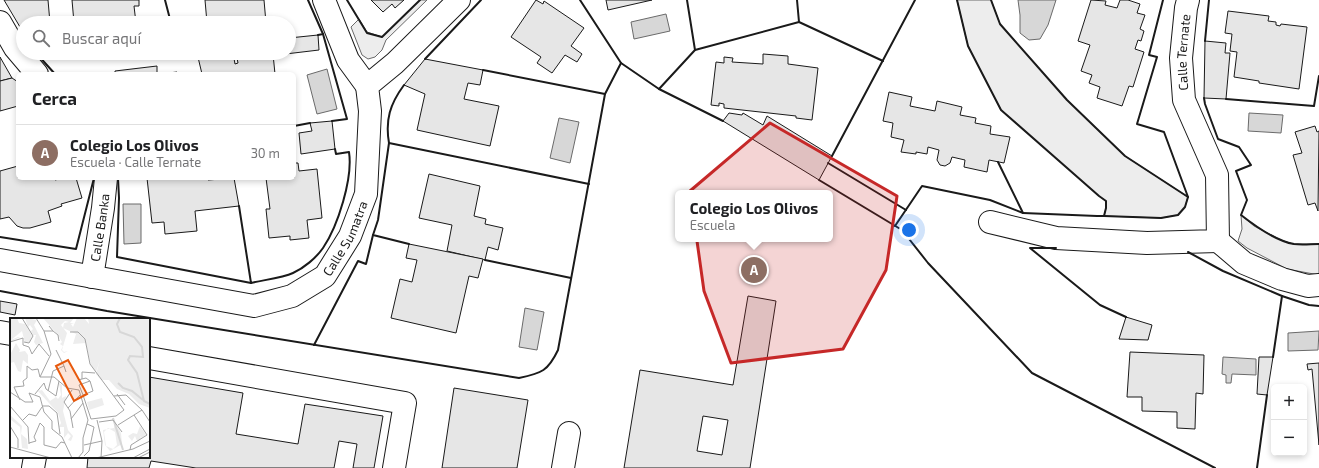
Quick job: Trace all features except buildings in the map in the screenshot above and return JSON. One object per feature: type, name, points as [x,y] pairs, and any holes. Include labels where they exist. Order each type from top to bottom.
[{"type":"street","points":[[324,0],[348,60],[368,86],[395,63],[459,0]]},
{"type":"street","name":"Calle Ternate","points":[[1188,0],[1181,58],[1184,100],[1217,175],[1218,241]]},
{"type":"street","points":[[0,22],[16,49]]},
{"type":"street","points":[[25,60],[34,72]]},
{"type":"street","name":"Calle Sumatra","points":[[0,260],[254,306],[292,296],[326,276],[350,236],[366,194],[370,111],[368,86]]},
{"type":"street","name":"Calle Banka","points":[[92,277],[106,180]]},
{"type":"street","points":[[990,222],[1056,238],[1148,243],[1218,241],[1244,263],[1282,279],[1308,286],[1319,286]]},
{"type":"street","points":[[0,332],[10,334]]},
{"type":"street","points":[[150,358],[405,403],[394,468]]},
{"type":"street","points":[[563,468],[569,432]]},
{"type":"street","points":[[33,468],[35,458]]},
{"type":"highlighted area","points":[[770,123],[897,196],[886,270],[843,349],[731,363],[704,291],[690,191]]},
{"type":"shaded area","points":[[420,0],[427,0],[386,40],[382,50],[375,57],[368,59],[362,55],[351,27],[359,19],[367,32],[382,37]]},
{"type":"shaded area","points":[[957,0],[991,0],[1000,24],[1067,100],[1125,156],[1188,197],[1185,207],[1178,215],[1161,218],[1104,216],[1106,201],[1001,110],[968,46]]},
{"type":"shaded area","points":[[1018,0],[1056,0],[1048,25],[1040,39],[1029,40],[1020,33]]},
{"type":"shaded area","points":[[666,14],[670,31],[634,39],[631,22]]},
{"type":"shaded area","points":[[327,69],[337,109],[317,114],[307,75]]},
{"type":"shaded area","points":[[1249,113],[1283,115],[1281,133],[1248,131]]},
{"type":"shaded area","points":[[559,118],[579,122],[570,163],[550,158]]},
{"type":"shaded area","points":[[123,204],[141,204],[141,243],[124,244]]},
{"type":"shaded area","points":[[1241,215],[1254,226],[1281,240],[1293,244],[1319,244],[1319,275],[1287,269],[1247,248],[1238,241],[1242,229]]},
{"type":"shaded area","points":[[525,308],[544,312],[537,350],[519,347]]},
{"type":"shaded area","points":[[1319,331],[1318,350],[1288,351],[1288,333]]},
{"type":"shaded area","points":[[1223,357],[1256,359],[1256,375],[1232,374],[1231,383],[1226,383],[1226,375],[1222,374]]},
{"type":"wall","points":[[165,0],[169,16]]},
{"type":"wall","points":[[308,0],[323,34],[318,35]]},
{"type":"wall","points":[[347,0],[367,33],[382,37],[420,0]]},
{"type":"wall","points":[[425,59],[481,0]]},
{"type":"wall","points":[[580,0],[621,63]]},
{"type":"wall","points":[[687,0],[695,50],[799,22]]},
{"type":"wall","points":[[797,0],[799,22],[883,61]]},
{"type":"wall","points":[[832,156],[915,0]]},
{"type":"wall","points":[[957,0],[968,46],[1001,110],[1106,201],[1104,216],[1023,213]]},
{"type":"wall","points":[[991,0],[1000,24],[1067,100],[1125,156],[1188,197]]},
{"type":"wall","points":[[1104,216],[1161,218],[1178,215],[1185,207],[1188,197],[1164,132],[1137,124],[1157,57],[1149,55],[1163,0]]},
{"type":"wall","points":[[1205,41],[1209,0]]},
{"type":"wall","points":[[323,34],[347,119],[332,121]]},
{"type":"wall","points":[[659,89],[695,50]]},
{"type":"wall","points":[[42,60],[53,72]]},
{"type":"wall","points":[[0,291],[107,311],[519,378],[543,370],[551,363],[558,350],[605,94],[621,63],[659,89],[723,121]]},
{"type":"wall","points":[[483,70],[605,94]]},
{"type":"wall","points":[[1226,99],[1314,106],[1319,76]]},
{"type":"wall","points":[[404,85],[395,99],[390,112],[388,120],[389,143],[589,184]]},
{"type":"wall","points":[[1204,98],[1218,139],[1239,147],[1251,165],[1236,171],[1247,200],[1241,215],[1259,228],[1280,240],[1294,244],[1319,244]]},
{"type":"wall","points":[[296,126],[310,123]]},
{"type":"wall","points":[[389,143],[378,220],[373,235],[409,244]]},
{"type":"wall","points":[[239,206],[251,283],[283,276],[297,271],[305,266],[320,252],[329,239],[339,215],[349,175],[350,163],[349,152],[336,154],[335,149]]},
{"type":"wall","points":[[895,226],[922,186],[990,200],[1023,213],[998,162]]},
{"type":"wall","points":[[828,163],[906,210]]},
{"type":"wall","points":[[0,237],[76,249],[93,180]]},
{"type":"wall","points":[[118,180],[117,257],[251,283]]},
{"type":"wall","points":[[819,180],[902,230],[928,263],[1032,373],[1215,468]]},
{"type":"wall","points":[[314,345],[358,261],[366,264],[373,235]]},
{"type":"wall","points":[[1056,248],[1030,248],[1100,305],[1126,317]]},
{"type":"wall","points":[[1188,252],[1223,271],[1282,296],[1273,357]]},
{"type":"wall","points":[[485,260],[571,278]]},
{"type":"wall","points":[[1282,296],[1309,305],[1319,306]]},
{"type":"wall","points":[[1257,468],[1267,395]]},
{"type":"place","name":"Colegio Los Olivos","points":[[754,270]]}]
